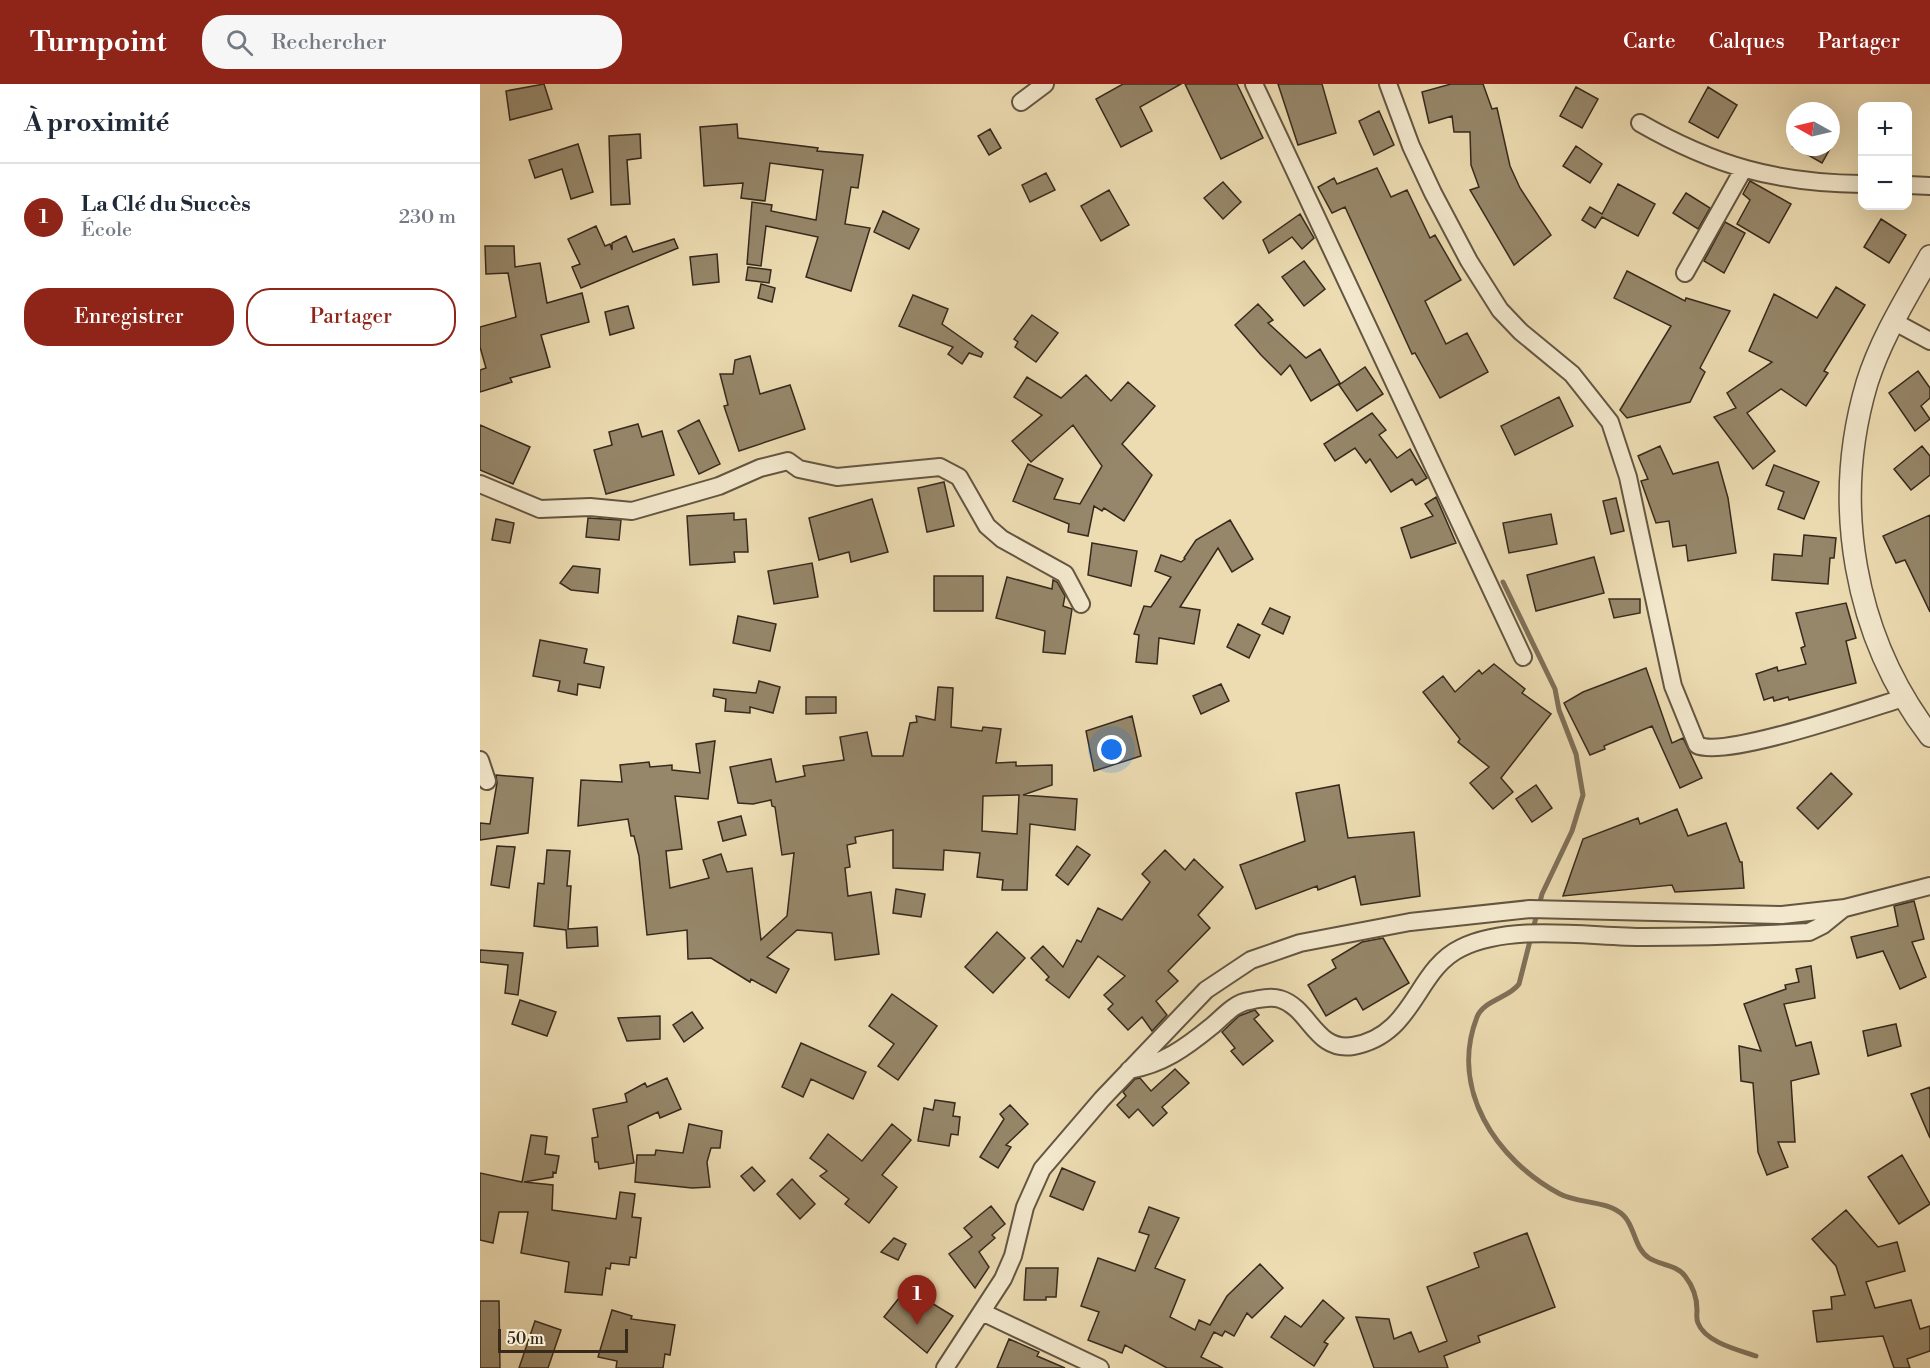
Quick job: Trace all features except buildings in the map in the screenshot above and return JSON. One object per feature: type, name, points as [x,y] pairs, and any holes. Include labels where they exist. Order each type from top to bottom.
[{"type":"street","points":[[1021,102],[1045,84]]},
{"type":"street","points":[[1254,84],[1523,657]]},
{"type":"street","points":[[1388,84],[1411,146],[1433,193],[1469,261],[1500,310],[1521,332],[1572,374],[1610,422],[1628,477],[1673,686],[1697,745],[1710,749],[1747,743],[1903,698]]},
{"type":"street","points":[[1640,123],[1687,149],[1743,170],[1813,183],[1858,184]]},
{"type":"street","points":[[1685,273],[1743,170]]},
{"type":"street","points":[[1912,185],[1930,186]]},
{"type":"street","points":[[1930,256],[1893,321],[1868,382],[1853,460],[1850,511],[1859,586],[1871,629],[1883,661],[1903,698],[1923,712],[1930,736]]},
{"type":"street","points":[[1893,321],[1930,341]]},
{"type":"street","points":[[480,484],[540,509],[590,507],[632,511],[719,486],[760,468],[788,461],[800,469],[837,477],[940,467],[959,477],[987,526],[1002,539],[1065,574],[1081,604]]},
{"type":"street","points":[[480,760],[487,781]]},
{"type":"street","points":[[945,1368],[982,1312],[1013,1256],[1025,1208],[1042,1169],[1129,1070],[1206,990],[1236,969],[1270,952],[1338,935],[1410,922],[1530,909],[1674,915],[1782,915],[1845,908],[1930,886]]},
{"type":"street","points":[[1129,1070],[1151,1066],[1169,1059],[1233,1008],[1246,1001],[1266,998],[1281,999],[1297,1010],[1316,1034],[1328,1042],[1352,1046],[1373,1040],[1396,1024],[1440,962],[1459,948],[1480,940],[1537,934],[1644,937],[1809,932],[1823,925],[1845,908]]},
{"type":"street","points":[[982,1312],[1100,1368]]},
{"type":"waterway","points":[[1503,582],[1555,689],[1559,710],[1576,754],[1583,795],[1572,831],[1542,894],[1519,984],[1515,989],[1485,1007],[1477,1017],[1470,1044],[1469,1070],[1474,1096],[1484,1120],[1498,1142],[1516,1162],[1537,1180],[1560,1194],[1610,1207],[1624,1216],[1644,1254],[1682,1272],[1688,1280],[1695,1296],[1697,1320],[1702,1330],[1723,1344],[1756,1356]]},
{"type":"place","name":"La Clé du Succès","points":[[917,1325]]}]
